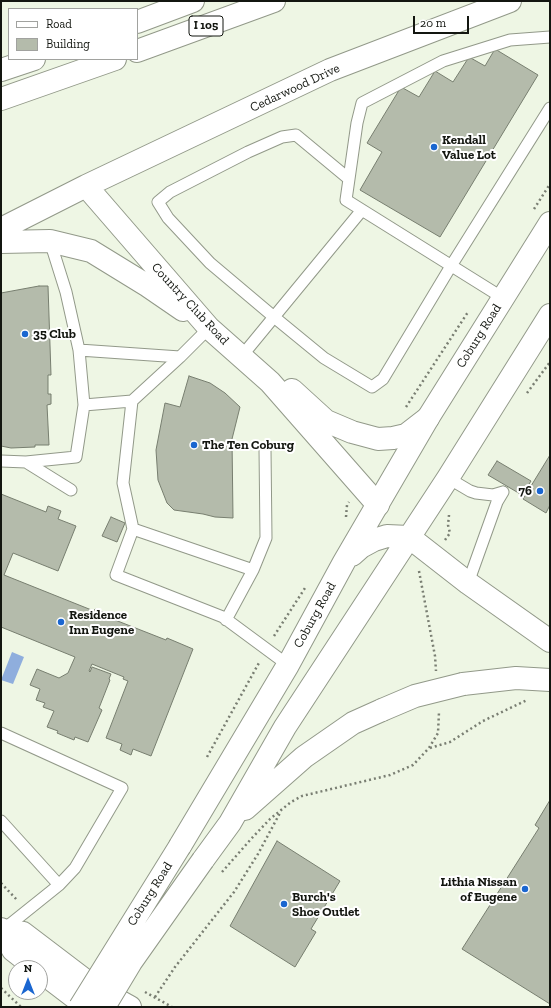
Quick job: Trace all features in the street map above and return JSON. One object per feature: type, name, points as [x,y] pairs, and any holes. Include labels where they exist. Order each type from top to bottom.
[{"type":"main road","name":"I 105","points":[[138,22],[193,1]]},
{"type":"main road","name":"I 105","points":[[138,51],[274,1]]},
{"type":"main road","name":"Cedarwood Drive","points":[[86,186],[330,70],[510,1]]},
{"type":"main road","points":[[1,70],[31,60]]},
{"type":"main road","points":[[1,99],[111,60]]},
{"type":"main road","points":[[1,229],[86,186]]},
{"type":"main road","name":"Country Club Road","points":[[86,186],[209,328],[270,382],[378,505]]},
{"type":"main road","name":"Coburg Road","points":[[80,1007],[180,846],[288,665],[344,562],[428,418],[550,223]]},
{"type":"main road","points":[[1,242],[50,241],[91,251],[148,286],[209,328]]},
{"type":"main road","name":"Coburg Road","points":[[104,1007],[131,962],[230,823],[285,727],[448,478],[550,315]]},
{"type":"main road","points":[[270,382],[294,391],[326,421],[352,432],[378,439],[393,438],[406,434],[428,418]]},
{"type":"main road","points":[[344,562],[361,547],[371,541],[387,536],[409,537],[550,641]]},
{"type":"main road","points":[[230,823],[304,757],[353,723],[382,710],[415,696],[463,684],[516,678],[550,680]]},
{"type":"main road","points":[[2,930],[13,950],[26,960]]},
{"type":"main road","points":[[2,930],[23,934],[94,987],[130,1007]]},
{"type":"main road","points":[[48,977],[89,1007]]},
{"type":"lane","points":[[503,298],[346,200],[357,123],[362,103],[443,61],[510,40],[550,37]]},
{"type":"lane","points":[[349,179],[296,135],[282,137],[248,152],[170,192],[158,202],[168,218],[210,263],[324,358],[372,387],[383,379],[451,266],[550,108]]},
{"type":"lane","points":[[241,357],[362,210]]},
{"type":"lane","points":[[1,461],[26,462],[76,457],[84,405],[79,350],[66,292],[50,241]]},
{"type":"lane","points":[[84,405],[132,401],[209,328]]},
{"type":"lane","points":[[79,350],[180,357]]},
{"type":"lane","points":[[132,401],[123,483],[133,529],[116,575],[223,617],[288,665]]},
{"type":"lane","points":[[226,620],[253,570],[266,538],[265,449]]},
{"type":"lane","points":[[26,462],[71,490]]},
{"type":"lane","points":[[448,478],[476,493],[493,495],[503,492],[497,502],[468,582]]},
{"type":"lane","points":[[133,529],[253,570]]},
{"type":"lane","points":[[1,733],[122,788],[75,868],[58,885],[2,930]]},
{"type":"lane","points":[[1,821],[58,885]]},
{"type":"path","points":[[420,572],[435,656],[436,678]]},
{"type":"path","points":[[206,760],[278,628],[308,584]]},
{"type":"path","points":[[429,748],[450,742],[483,722],[528,699]]},
{"type":"path","points":[[222,872],[260,828],[282,809],[302,796],[390,775],[413,765],[429,748],[438,733],[438,708]]},
{"type":"path","points":[[155,997],[175,967],[234,892],[258,854],[282,809]]},
{"type":"path","points":[[1,988],[21,1007]]},
{"type":"water","points":[[12,652],[24,657],[13,684],[1,680]]},
{"type":"building","name":"Kendall Value Lot","points":[[495,49],[538,75],[440,237],[360,190],[382,152],[367,143],[401,87],[419,97],[435,71],[453,82],[469,57],[485,66]]},
{"type":"building","name":"35 Club","points":[[39,286],[48,286],[51,375],[48,375],[48,394],[51,394],[51,404],[47,405],[49,445],[11,448],[1,446],[1,293]]},
{"type":"building","name":"The Ten Coburg","points":[[189,376],[210,383],[225,393],[240,407],[232,439],[233,518],[215,517],[174,510],[167,503],[158,480],[156,450],[165,403],[180,407]]},
{"type":"building","points":[[550,455],[550,505],[546,513],[523,499]]},
{"type":"building","points":[[497,461],[531,481],[522,495],[488,475]]},
{"type":"building","name":"Residence Inn Eugene","points":[[1,494],[46,512],[48,506],[61,511],[58,519],[76,526],[58,571],[13,553],[4,575],[94,611],[95,609],[111,615],[110,618],[166,640],[167,638],[193,649],[151,756],[133,749],[131,755],[120,750],[122,744],[106,738],[128,681],[123,679],[124,677],[92,664],[89,671],[90,672],[92,667],[111,674],[99,708],[102,710],[88,742],[75,737],[74,740],[47,727],[54,711],[43,707],[45,703],[36,700],[40,689],[30,685],[37,669],[59,678],[68,673],[75,657],[1,627]]},
{"type":"building","points":[[111,517],[125,523],[117,542],[102,536]]},
{"type":"building","name":"Lithia Nissan of Eugene","points":[[550,800],[550,1004],[462,949],[539,828],[535,825]]},
{"type":"building","name":"Burch's Shoe Outlet","points":[[277,841],[340,881],[311,929],[316,932],[295,967],[230,926]]},
{"type":"place","name":"Kendall Value Lot","points":[[434,147]]},
{"type":"place","name":"35 Club","points":[[25,334]]},
{"type":"place","name":"The Ten Coburg","points":[[194,445]]},
{"type":"place","name":"76","points":[[540,491]]},
{"type":"place","name":"Residence Inn Eugene","points":[[61,622]]},
{"type":"place","name":"Lithia Nissan of Eugene","points":[[525,889]]},
{"type":"place","name":"Burch's Shoe Outlet","points":[[284,904]]}]
